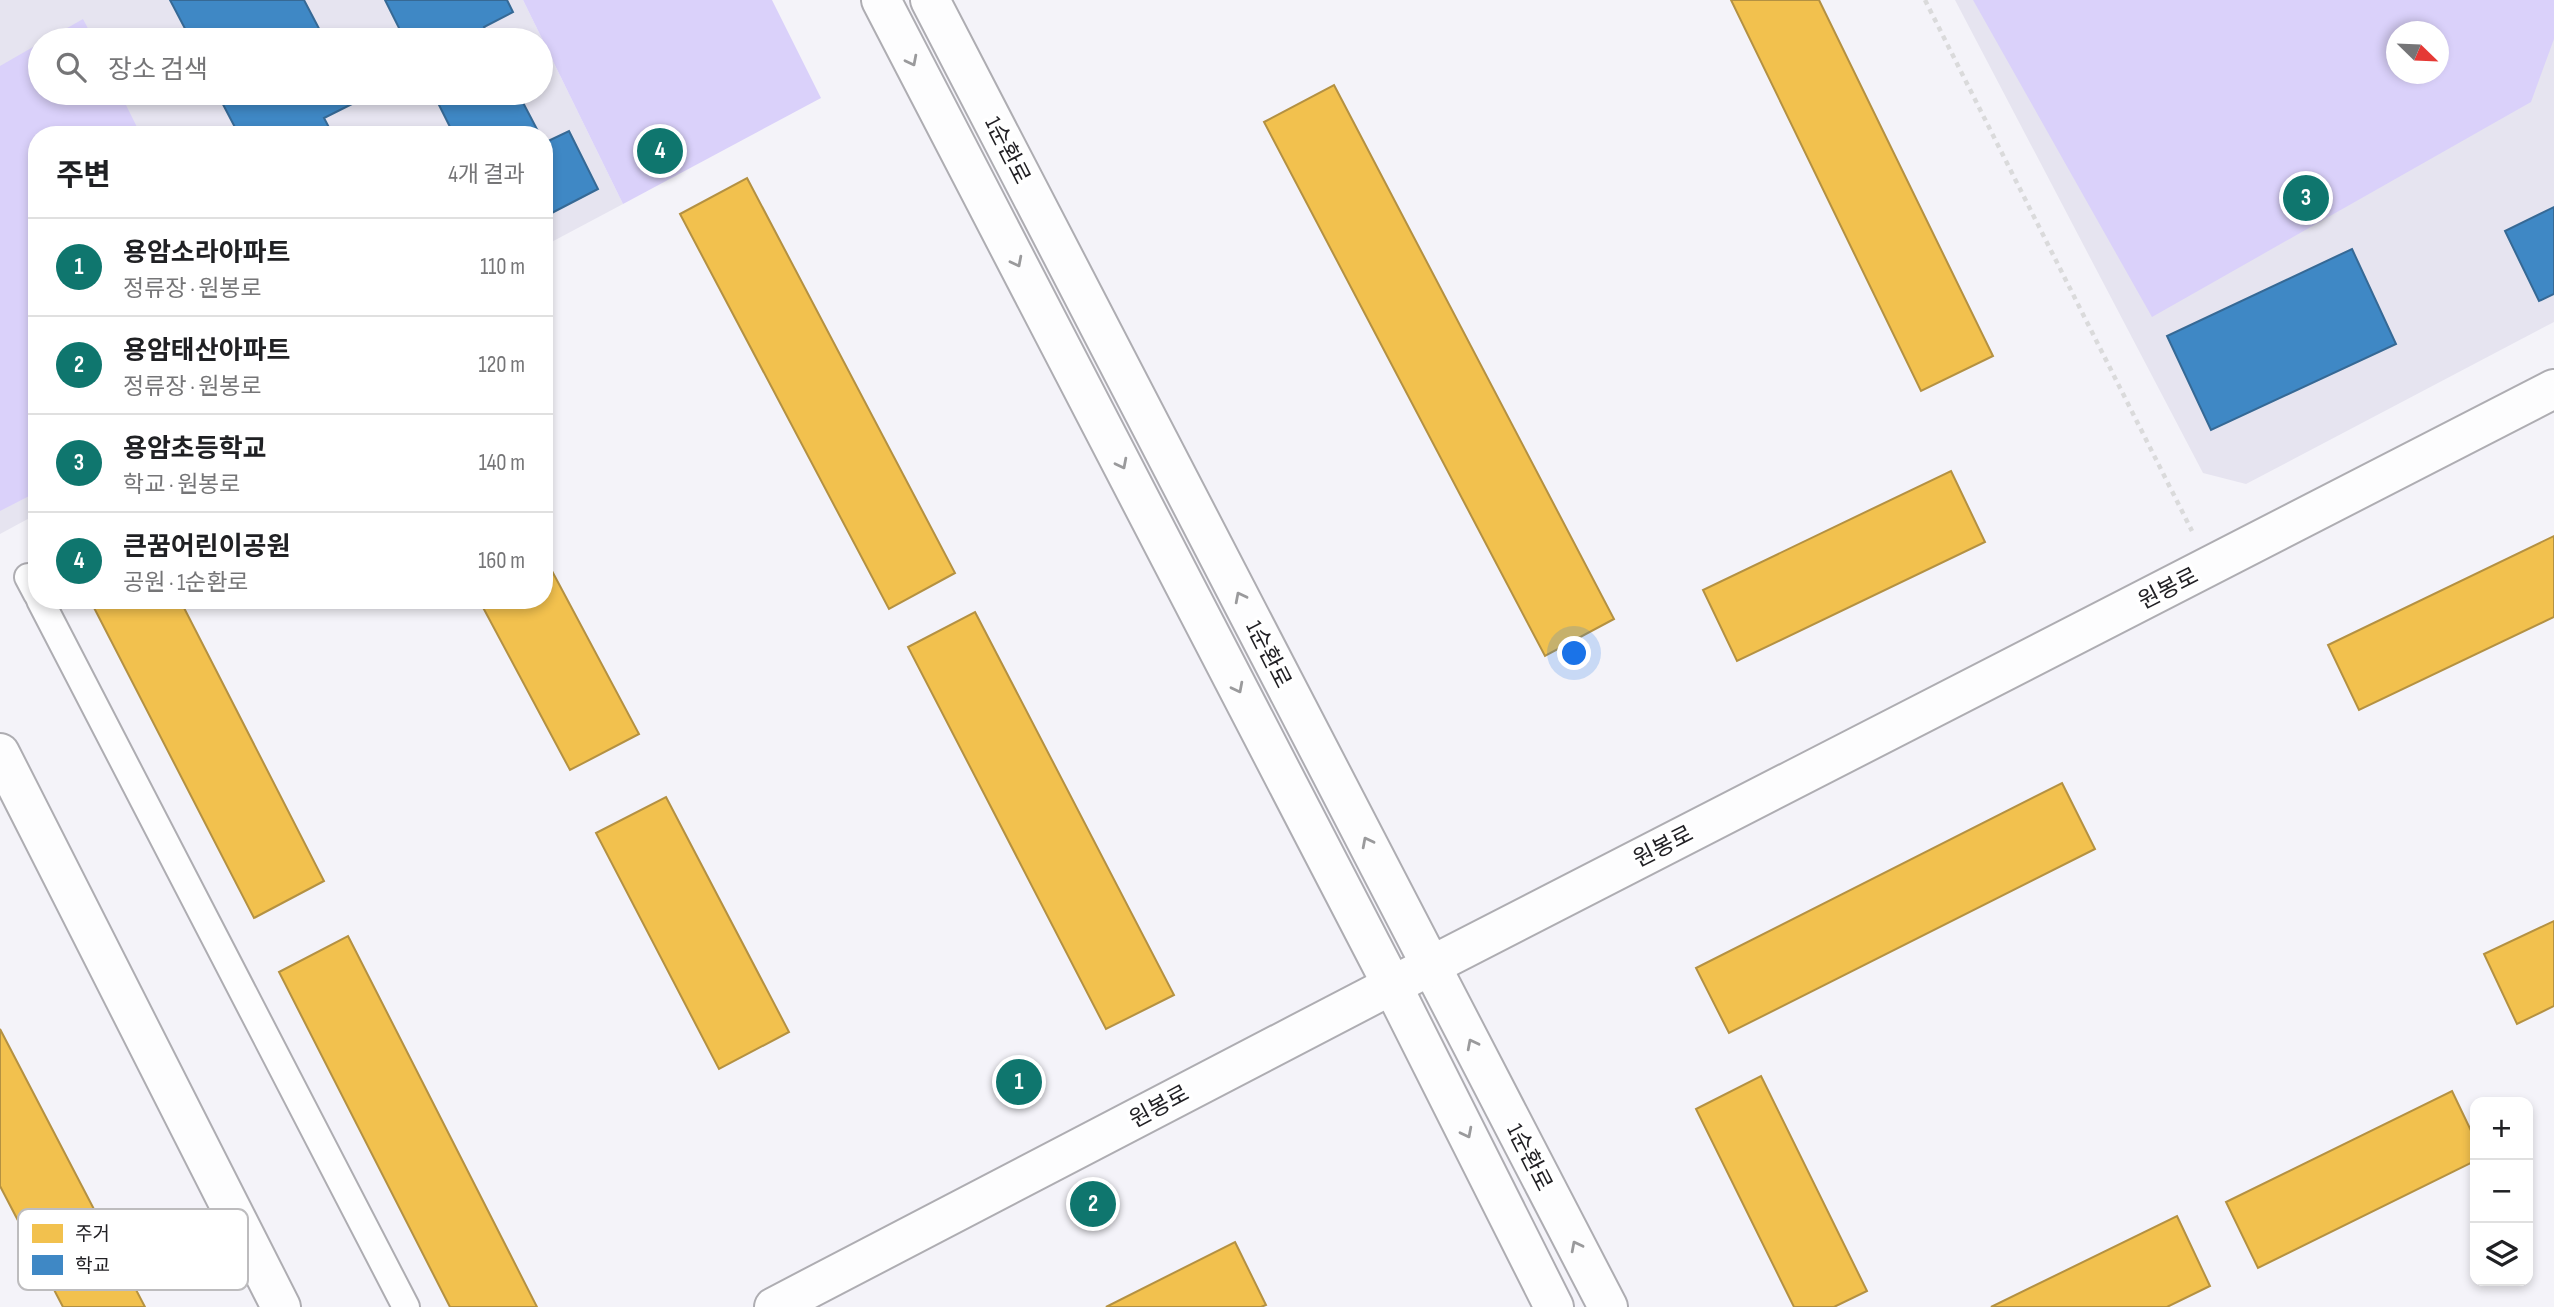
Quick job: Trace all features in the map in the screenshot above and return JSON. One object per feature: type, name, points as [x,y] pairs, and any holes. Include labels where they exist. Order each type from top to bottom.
[{"type":"street","name":"1순환로","points":[[881,0],[1392,985],[1554,1307]]},
{"type":"street","name":"1순환로","points":[[930,0],[1608,1307]]},
{"type":"street","name":"원봉로","points":[[774,1307],[1430,965],[2554,390]]},
{"type":"street","points":[[0,753],[231,1209]]},
{"type":"street","points":[[248,1242],[281,1307]]},
{"type":"lane","points":[[44,609],[406,1307]]},
{"type":"path","points":[[1925,0],[2209,567]]},
{"type":"shaded area","points":[[0,0],[523,0],[537,28],[28,28],[28,105],[553,105],[553,61],[623,204],[553,241],[553,126],[28,126],[28,519],[0,534]]},
{"type":"shaded area","points":[[523,0],[772,0],[821,98],[623,204],[553,61],[553,28],[537,28]]},
{"type":"shaded area","points":[[1955,0],[2554,0],[2554,322],[2246,484],[2203,473]]},
{"type":"shaded area","points":[[1973,0],[2554,0],[2554,39],[2531,102],[2152,317]]},
{"type":"shaded area","points":[[83,19],[88,28],[67,28]]},
{"type":"shaded area","points":[[28,50],[28,105],[126,105],[136,126],[28,126],[28,497],[0,511],[0,66]]},
{"type":"building: 주거","points":[[1731,0],[1819,0],[1993,356],[1921,391]]},
{"type":"building: 주거","points":[[1334,85],[1614,619],[1545,656],[1264,122]]},
{"type":"building: 주거","points":[[747,178],[955,573],[889,609],[680,214]]},
{"type":"building: 주거","points":[[1951,471],[1985,542],[1737,661],[1703,590]]},
{"type":"building: 주거","points":[[2554,536],[2554,617],[2359,710],[2328,645]]},
{"type":"building: 주거","points":[[553,573],[639,734],[570,770],[484,609],[553,609]]},
{"type":"building: 주거","points":[[95,609],[185,609],[324,881],[254,918]]},
{"type":"building: 주거","points":[[975,612],[1174,995],[1106,1029],[908,647]]},
{"type":"building: 주거","points":[[2062,783],[2095,849],[1729,1033],[1696,968]]},
{"type":"building: 주거","points":[[666,797],[789,1032],[719,1069],[596,833]]},
{"type":"building: 주거","points":[[2554,921],[2554,1006],[2517,1024],[2484,954]]},
{"type":"building: 주거","points":[[348,936],[537,1307],[450,1307],[279,972]]},
{"type":"building: 주거","points":[[0,1029],[94,1209],[18,1209],[18,1221],[0,1186]]},
{"type":"building: 주거","points":[[1761,1076],[1867,1291],[1834,1307],[1794,1307],[1696,1109]]},
{"type":"building: 주거","points":[[2452,1091],[2470,1129],[2470,1163],[2258,1268],[2226,1202]]},
{"type":"building: 주거","points":[[2177,1216],[2210,1286],[2167,1307],[1991,1307]]},
{"type":"building: 주거","points":[[1235,1242],[1266,1305],[1106,1307]]},
{"type":"building: 주거","points":[[54,1290],[136,1290],[145,1307],[63,1307]]},
{"type":"building: 학교","points":[[170,0],[304,0],[319,28],[185,28]]},
{"type":"building: 학교","points":[[385,0],[507,0],[513,12],[484,28],[399,28]]},
{"type":"building: 학교","points":[[223,105],[350,105],[324,118],[328,126],[234,126]]},
{"type":"building: 학교","points":[[439,105],[524,105],[535,126],[450,126]]},
{"type":"building: 학교","points":[[569,131],[598,189],[553,212],[553,139]]},
{"type":"building: 학교","points":[[2554,207],[2554,294],[2539,301],[2505,231]]},
{"type":"building: 학교","points":[[2352,249],[2396,344],[2211,430],[2167,336]]},
{"type":"place","name":"큰꿈어린이공원","points":[[660,151]]},
{"type":"place","name":"용암초등학교","points":[[2306,198]]},
{"type":"place","name":"용암소라아파트","points":[[1019,1082]]},
{"type":"place","name":"용암태산아파트","points":[[1093,1204]]}]
